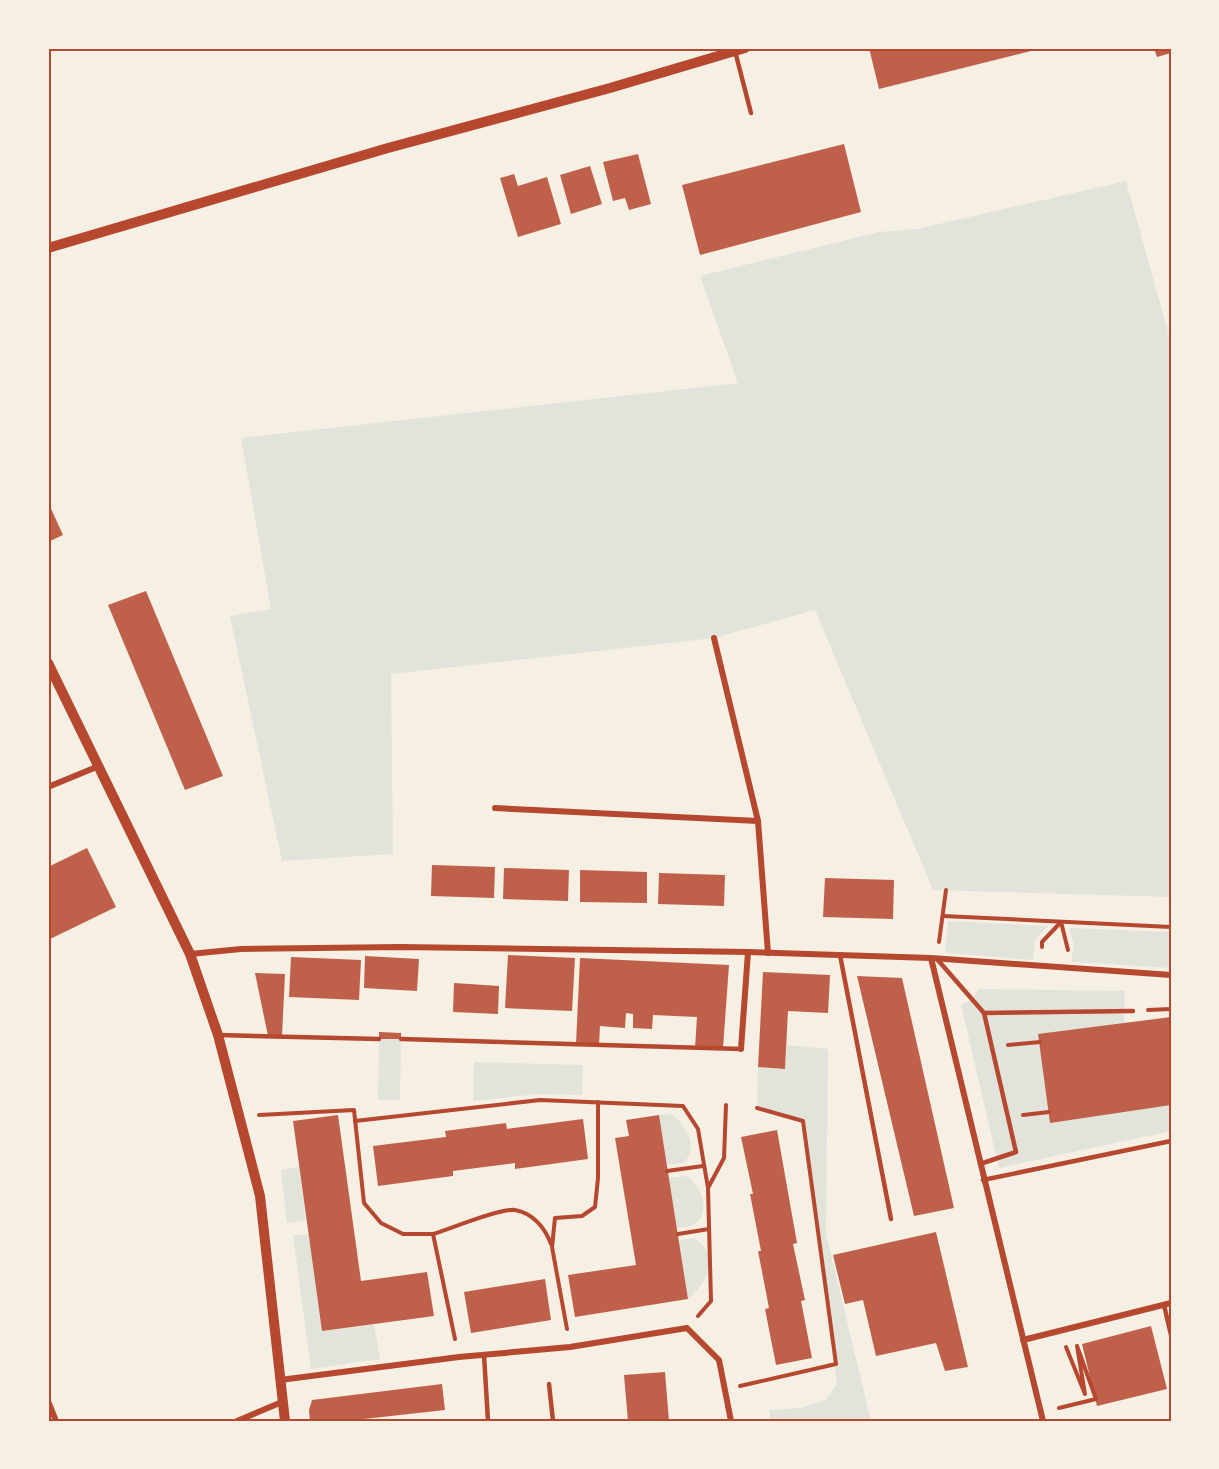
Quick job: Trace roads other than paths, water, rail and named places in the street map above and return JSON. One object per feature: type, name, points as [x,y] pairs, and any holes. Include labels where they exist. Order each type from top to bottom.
[{"type":"street","points":[[48,248],[388,148],[740,50]]},
{"type":"street","points":[[714,638],[758,821],[768,953]]},
{"type":"street","points":[[48,663],[190,954],[218,1035],[260,1196],[285,1421]]},
{"type":"street","points":[[48,787],[99,766]]},
{"type":"street","points":[[495,808],[758,821]]},
{"type":"street","points":[[190,954],[241,949],[400,947],[748,952],[934,959],[1171,975]]},
{"type":"street","points":[[741,1049],[748,952]]},
{"type":"street","points":[[934,959],[983,1179],[1043,1421]]},
{"type":"street","points":[[1023,1340],[1167,1304]]},
{"type":"street","points":[[280,1380],[459,1357],[570,1347],[687,1328],[719,1360],[731,1421]]},
{"type":"street","points":[[48,1401],[56,1421]]},
{"type":"street","points":[[237,1421],[282,1402]]},
{"type":"lane","points":[[740,50],[751,112]]},
{"type":"lane","points":[[840,955],[891,1219]]},
{"type":"lane","points":[[934,959],[984,1013],[1016,1152],[980,1164]]},
{"type":"lane","points":[[984,1013],[1133,1011]]},
{"type":"lane","points":[[218,1035],[379,1039]]},
{"type":"lane","points":[[401,1040],[741,1049]]},
{"type":"lane","points":[[983,1179],[1171,1141]]},
{"type":"lane","points":[[1167,1304],[1171,1335]]},
{"type":"lane","points":[[484,1355],[488,1421]]},
{"type":"lane","points":[[549,1384],[553,1421]]}]
